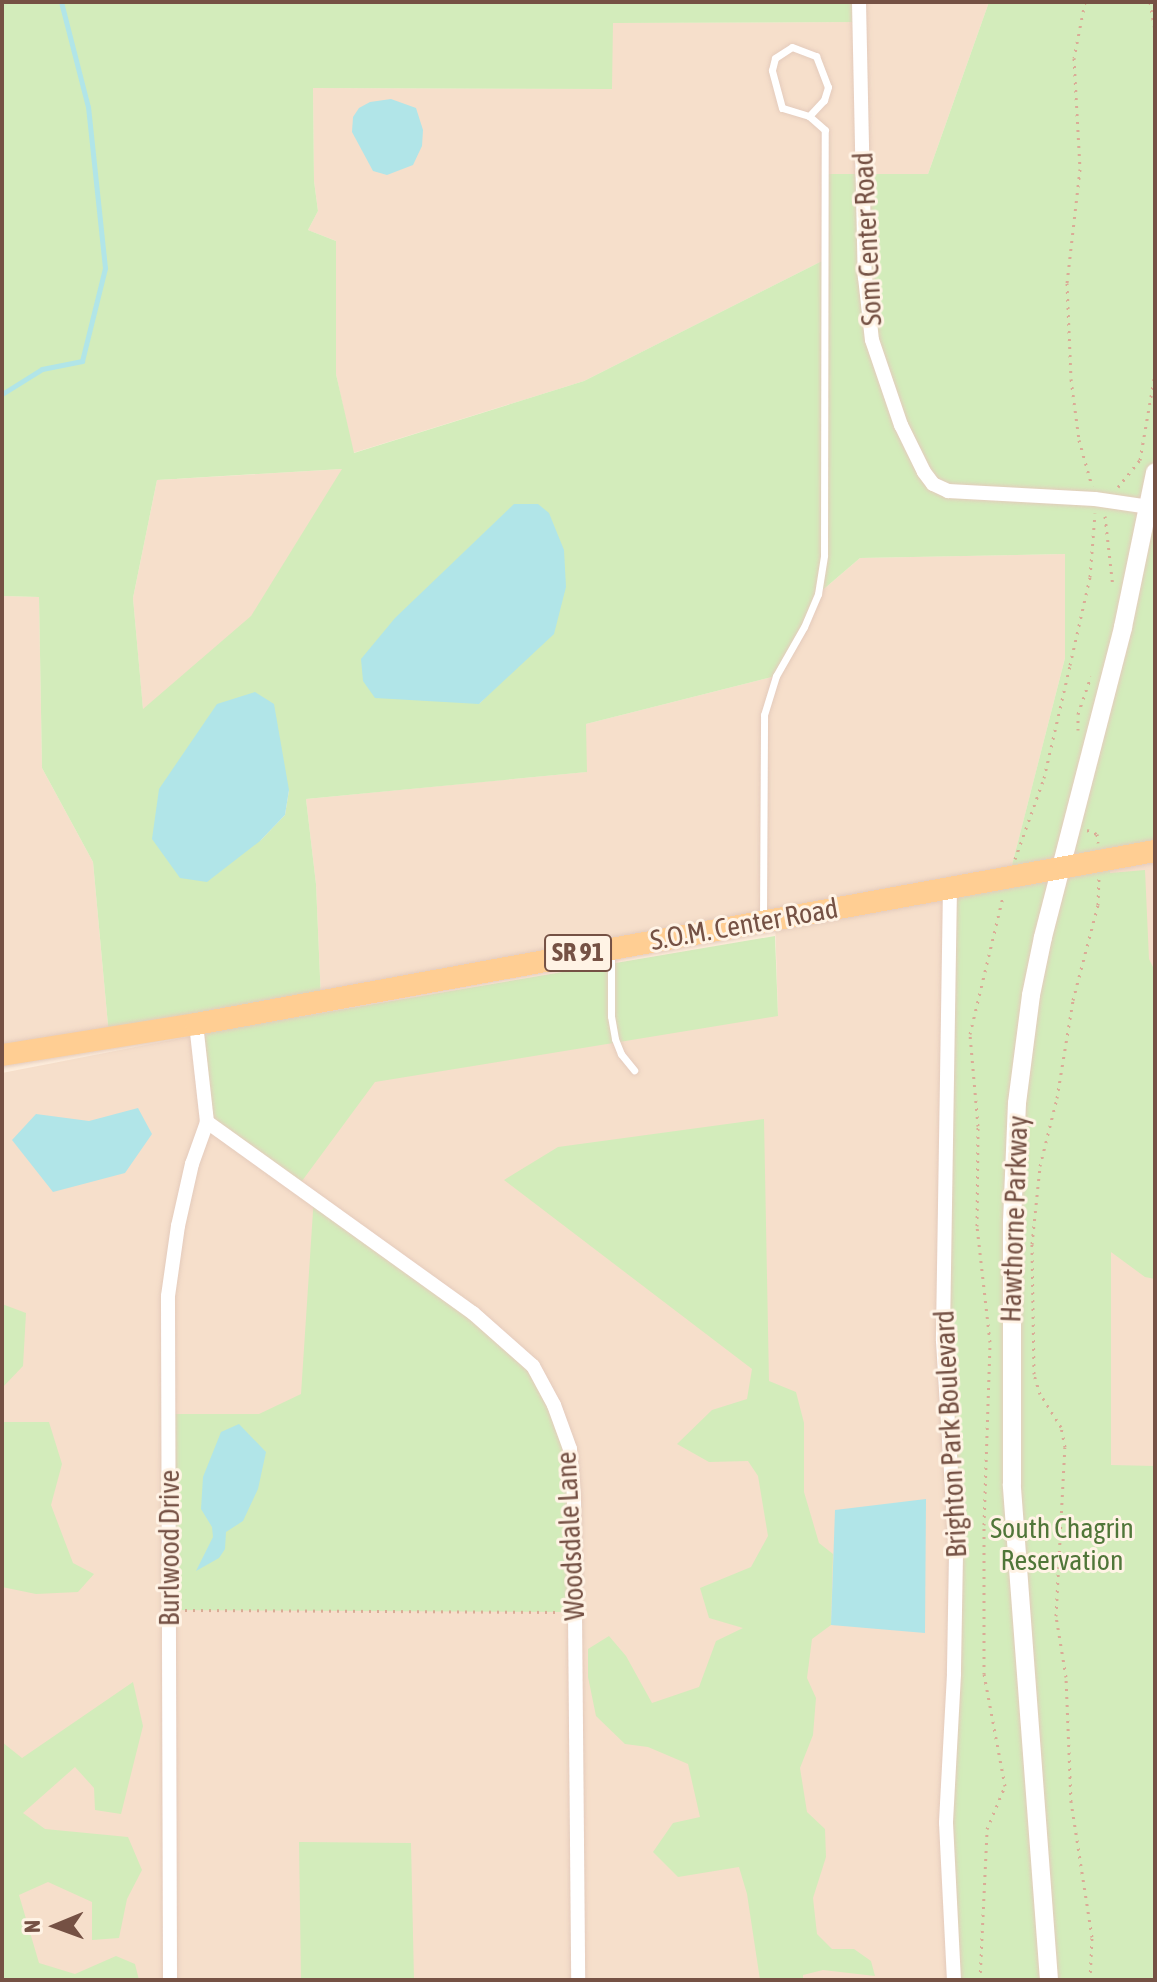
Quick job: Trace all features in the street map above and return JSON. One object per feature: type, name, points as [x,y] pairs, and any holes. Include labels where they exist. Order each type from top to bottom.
[{"type":"main road","name":"S.O.M. Center Road","points":[[2,1055],[196,1024],[1155,851]]},
{"type":"street","name":"Som Center Road","points":[[859,2],[865,277],[870,328],[879,367],[924,472],[933,484],[948,491],[1109,500],[1149,507]]},
{"type":"street","name":"Hawthorne Parkway","points":[[1049,1980],[1012,1484],[1011,1252],[1015,1141],[1023,1047],[1043,937],[1123,627],[1155,472]]},
{"type":"street","name":"Brighton Park Boulevard","points":[[950,887],[943,1341],[956,1554],[954,1674],[946,1823],[954,1980]]},
{"type":"street","points":[[196,1024],[207,1122]]},
{"type":"street","name":"Burlwood Drive","points":[[170,1980],[168,1296],[178,1226],[192,1164],[207,1122]]},
{"type":"street","name":"Woodsdale Lane","points":[[207,1122],[473,1313],[533,1366],[554,1405],[570,1449],[574,1498],[578,1980]]},
{"type":"lane","points":[[763,920],[764,715],[776,676],[804,627],[818,594],[824,555],[825,130],[809,116],[782,108],[775,91],[772,70],[775,58],[792,47],[816,56],[828,87],[824,100],[809,116]]},
{"type":"lane","points":[[611,947],[611,1016],[615,1039],[621,1054],[634,1070]]},
{"type":"path","points":[[1150,2],[1155,31]]},
{"type":"path","points":[[1113,589],[1105,523],[1109,500],[1140,460],[1155,373]]},
{"type":"path","points":[[1079,737],[1078,714],[1094,666]]},
{"type":"path","points":[[1087,830],[1097,834],[1098,845]]},
{"type":"path","points":[[1090,1980],[1092,1937],[1071,1802],[1066,1677],[1056,1616],[1065,1447],[1061,1427],[1040,1394],[1034,1374],[1032,1244],[1040,1166],[1057,1098],[1073,1000],[1098,905],[1098,870]]},
{"type":"path","points":[[169,1610],[575,1612]]},
{"type":"shaded area","points":[[859,2],[989,2],[928,174],[826,174],[826,259],[584,381],[353,453],[336,374],[336,241],[308,230],[318,211],[314,181],[313,88],[612,89],[612,23],[859,22]]},
{"type":"shaded area","points":[[343,469],[251,617],[143,710],[133,598],[157,480]]},
{"type":"shaded area","points":[[1066,554],[1065,658],[1009,877],[954,1490],[954,1980],[2,1980],[2,1073],[289,1017],[778,1016],[775,919],[321,1000],[316,884],[306,799],[586,772],[586,724],[776,676],[818,594],[860,558]]},
{"type":"shaded area","points":[[2,596],[39,597],[42,768],[93,862],[109,1036],[2,1055]]},
{"type":"shaded area","points":[[1155,852],[1155,1466],[1111,1466],[1109,859]]},
{"type":"green space","name":"South Chagrin Reservation","points":[[2,2],[859,2],[860,22],[613,23],[612,89],[313,88],[314,181],[318,211],[308,230],[336,241],[336,374],[354,453],[584,381],[826,259],[826,174],[928,174],[989,2],[1155,2],[1155,852],[1109,861],[1110,873],[1145,870],[1149,959],[1155,971],[1155,1279],[1145,1277],[1111,1252],[1111,1465],[1155,1466],[1155,1980],[954,1980],[948,1893],[954,1674],[944,1393],[950,887],[1007,878],[1012,865],[1065,658],[1065,554],[860,558],[818,594],[776,676],[586,724],[587,772],[306,799],[316,884],[321,1000],[109,1036],[93,862],[42,768],[39,597],[2,596]],"holes":[[[342,469],[251,616],[143,709],[133,598],[157,480]],[[564,550],[506,676],[479,704]],[[289,790],[285,815],[260,841]]]},
{"type":"green space","points":[[775,936],[778,1016],[375,1082],[299,1185],[207,1122],[197,1034]]},
{"type":"green space","points":[[764,1119],[769,1381],[796,1392],[804,1423],[804,1492],[819,1543],[833,1554],[831,1625],[812,1639],[807,1678],[816,1698],[813,1735],[800,1768],[807,1812],[825,1829],[826,1857],[813,1898],[817,1934],[832,1949],[854,1949],[871,1961],[875,1976],[823,1970],[803,1975],[803,1980],[760,1980],[747,1894],[739,1867],[678,1877],[653,1852],[673,1823],[700,1817],[688,1764],[648,1747],[625,1744],[596,1716],[588,1677],[588,1649],[609,1636],[626,1656],[652,1703],[699,1687],[716,1641],[743,1628],[709,1618],[700,1588],[751,1567],[768,1536],[758,1476],[748,1461],[709,1462],[677,1444],[712,1410],[747,1399],[752,1369],[504,1180],[558,1147]]},
{"type":"green space","points":[[314,1196],[533,1366],[570,1449],[575,1612],[169,1610],[169,1414],[259,1414],[301,1394]]},
{"type":"green space","points":[[2,1304],[26,1313],[23,1366],[2,1388]]},
{"type":"green space","points":[[2,1422],[49,1422],[62,1464],[51,1505],[73,1563],[94,1574],[78,1592],[36,1594],[2,1587]]},
{"type":"green space","points":[[133,1682],[143,1726],[121,1814],[95,1810],[94,1788],[75,1767],[23,1813],[45,1829],[128,1837],[142,1870],[127,1899],[119,1938],[92,1940],[92,1902],[48,1882],[19,1895],[39,1963],[75,1974],[116,1956],[135,1964],[139,1980],[2,1980],[2,1742],[22,1758]]},
{"type":"green space","points":[[299,1842],[411,1843],[414,1980],[301,1980]]},
{"type":"water","points":[[391,99],[416,108],[423,130],[422,146],[413,165],[387,175],[373,171],[352,132],[353,117],[359,108],[370,102]]},
{"type":"water","points":[[514,504],[538,504],[549,513],[564,550],[566,587],[554,634],[479,704],[375,698],[363,681],[361,659],[395,618]]},
{"type":"water","points":[[255,692],[274,704],[289,790],[285,815],[260,841],[207,882],[180,878],[152,839],[159,789],[217,704]]},
{"type":"water","points":[[138,1108],[152,1134],[125,1173],[53,1192],[12,1140],[36,1114],[89,1121]]},
{"type":"water","points":[[239,1424],[266,1452],[258,1489],[243,1521],[226,1532],[225,1549],[219,1558],[196,1571],[213,1537],[212,1527],[201,1509],[203,1477],[221,1432]]},
{"type":"water","points":[[926,1499],[925,1633],[831,1625],[835,1510]]},
{"type":"waterway","points":[[2,394],[42,369],[82,361],[105,268],[88,107],[61,2]]}]
